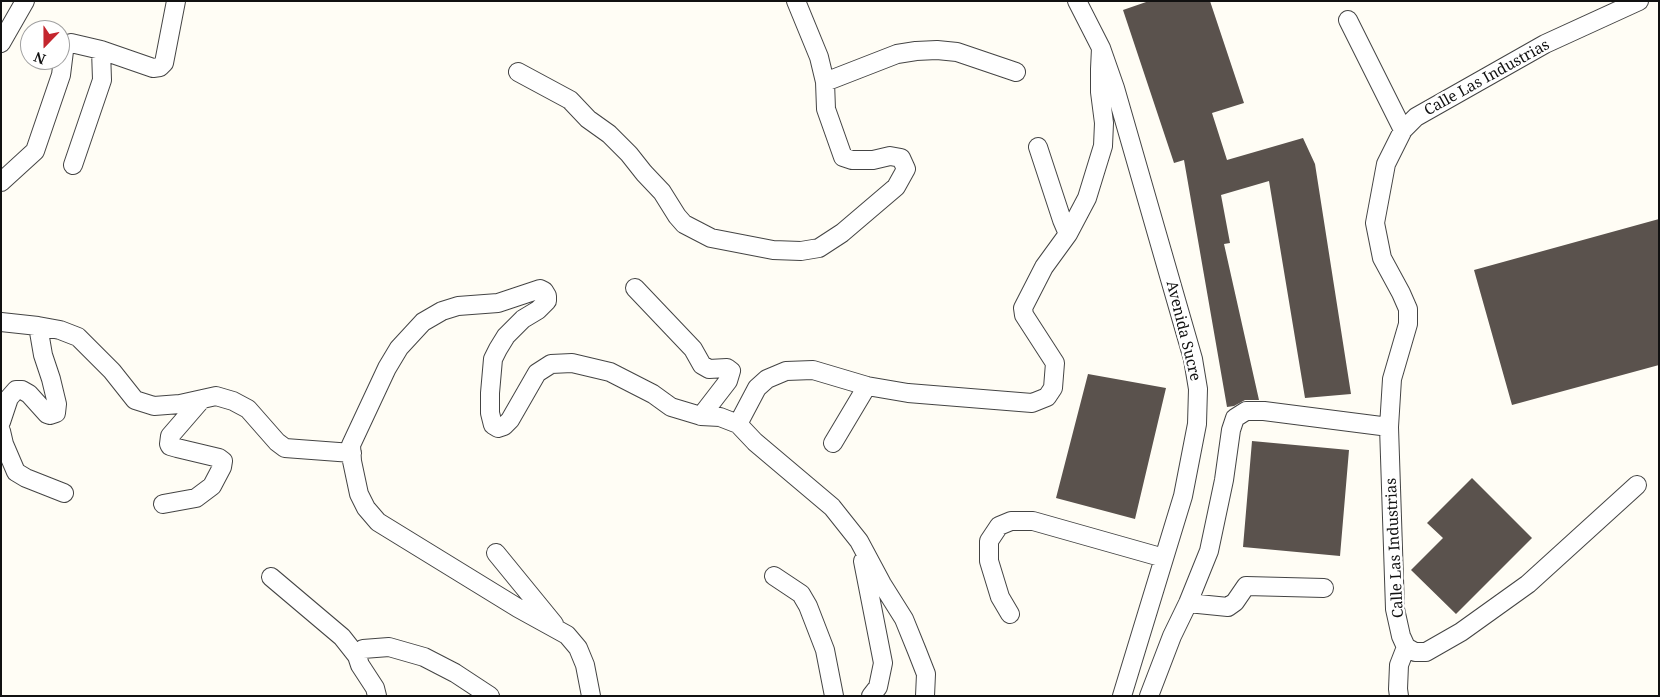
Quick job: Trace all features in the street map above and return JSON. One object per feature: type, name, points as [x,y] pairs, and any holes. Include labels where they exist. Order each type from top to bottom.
[{"type":"street","points":[[1,43],[25,1]]},
{"type":"street","points":[[1,182],[35,150],[61,76],[66,45],[71,43],[101,50],[153,68],[160,67],[164,63],[176,1]]},
{"type":"street","points":[[518,72],[570,100],[588,119],[609,134],[662,192],[684,224],[711,238],[773,250],[801,251],[819,248],[842,233],[896,187],[906,169],[901,158],[890,156],[873,160],[852,160],[843,157],[826,108],[825,82],[819,57],[796,1]]},
{"type":"street","name":"Avenida Sucre","points":[[1077,1],[1101,48],[1115,88],[1193,359],[1198,389],[1197,424],[1183,496],[1122,696]]},
{"type":"street","name":"Calle Las Industrias","points":[[1406,647],[1401,636],[1395,610],[1389,427],[1392,379],[1408,324],[1408,310],[1382,258],[1375,223],[1386,164],[1403,130],[1416,117],[1545,44],[1639,1]]},
{"type":"street","points":[[1348,20],[1403,130]]},
{"type":"street","points":[[738,424],[757,388],[767,379],[786,370],[812,370],[867,386],[908,393],[1032,403],[1047,397],[1054,388],[1055,364],[1024,315],[1023,308],[1044,267],[1068,234],[1086,198],[1103,146],[1104,123],[1100,92],[1101,48]]},
{"type":"street","points":[[73,165],[102,80],[101,50]]},
{"type":"street","points":[[825,82],[897,54],[916,51],[937,50],[957,52],[1016,72]]},
{"type":"street","points":[[1038,147],[1068,234]]},
{"type":"street","points":[[635,288],[693,349],[702,365],[708,369],[727,368],[731,371],[728,381],[701,416]]},
{"type":"street","points":[[560,630],[518,608],[378,522],[366,508],[359,494],[351,445],[387,368],[399,348],[423,322],[442,311],[458,306],[498,303],[540,290],[544,291],[547,301],[538,310],[523,319],[506,336],[493,359],[490,394],[490,413],[493,425],[498,428],[504,426],[510,420],[537,373],[552,364],[572,363],[610,372],[653,394],[671,407],[701,416],[720,416],[738,424],[755,442],[832,507],[859,541],[882,584],[904,619],[926,674],[926,696]]},
{"type":"street","points":[[1,322],[60,330],[78,337],[112,371],[135,400],[154,406],[180,404],[216,396],[233,401],[248,409],[277,442],[285,448],[352,453]]},
{"type":"street","points":[[1,422],[9,398],[16,390],[22,390],[29,394],[47,414],[56,413],[57,404],[43,355],[38,326]]},
{"type":"street","points":[[833,444],[867,386]]},
{"type":"street","points":[[163,504],[196,498],[212,486],[222,467],[223,461],[219,458],[177,448],[169,444],[170,436],[202,399]]},
{"type":"street","points":[[1149,696],[1172,636],[1209,551],[1224,480],[1230,430],[1235,418],[1246,411],[1264,412],[1389,427]]},
{"type":"street","points":[[1,430],[4,444],[16,472],[64,493]]},
{"type":"street","points":[[1397,694],[1399,665],[1406,647],[1415,652],[1426,652],[1461,632],[1528,584],[1637,485]]},
{"type":"street","points":[[1010,614],[1000,597],[989,561],[989,541],[998,526],[1011,521],[1033,521],[1164,558]]},
{"type":"street","points":[[859,541],[883,663],[878,687],[870,696]]},
{"type":"street","points":[[496,554],[560,630],[578,648],[585,665],[591,696]]},
{"type":"street","points":[[271,576],[342,637],[357,656],[360,665],[375,688],[377,696]]},
{"type":"street","points":[[774,576],[801,594],[808,606],[825,650],[834,696]]},
{"type":"street","points":[[1188,603],[1228,608],[1235,602],[1246,586],[1324,588]]},
{"type":"street","points":[[357,656],[363,649],[389,647],[424,657],[490,696]]},
{"type":"building","points":[[1149,1],[1210,1],[1244,103],[1212,113],[1227,160],[1303,138],[1315,164],[1351,394],[1305,398],[1269,181],[1221,195],[1230,243],[1224,244],[1259,400],[1245,400],[1234,406],[1227,407],[1184,160],[1174,163],[1123,10]]},
{"type":"building","points":[[1659,219],[1659,365],[1512,405],[1474,270]]},
{"type":"building","points":[[1088,374],[1166,388],[1135,519],[1056,498]]},
{"type":"building","points":[[1252,441],[1349,450],[1340,556],[1243,547]]},
{"type":"building","points":[[1472,478],[1532,538],[1456,614],[1411,570],[1443,538],[1427,523]]}]
